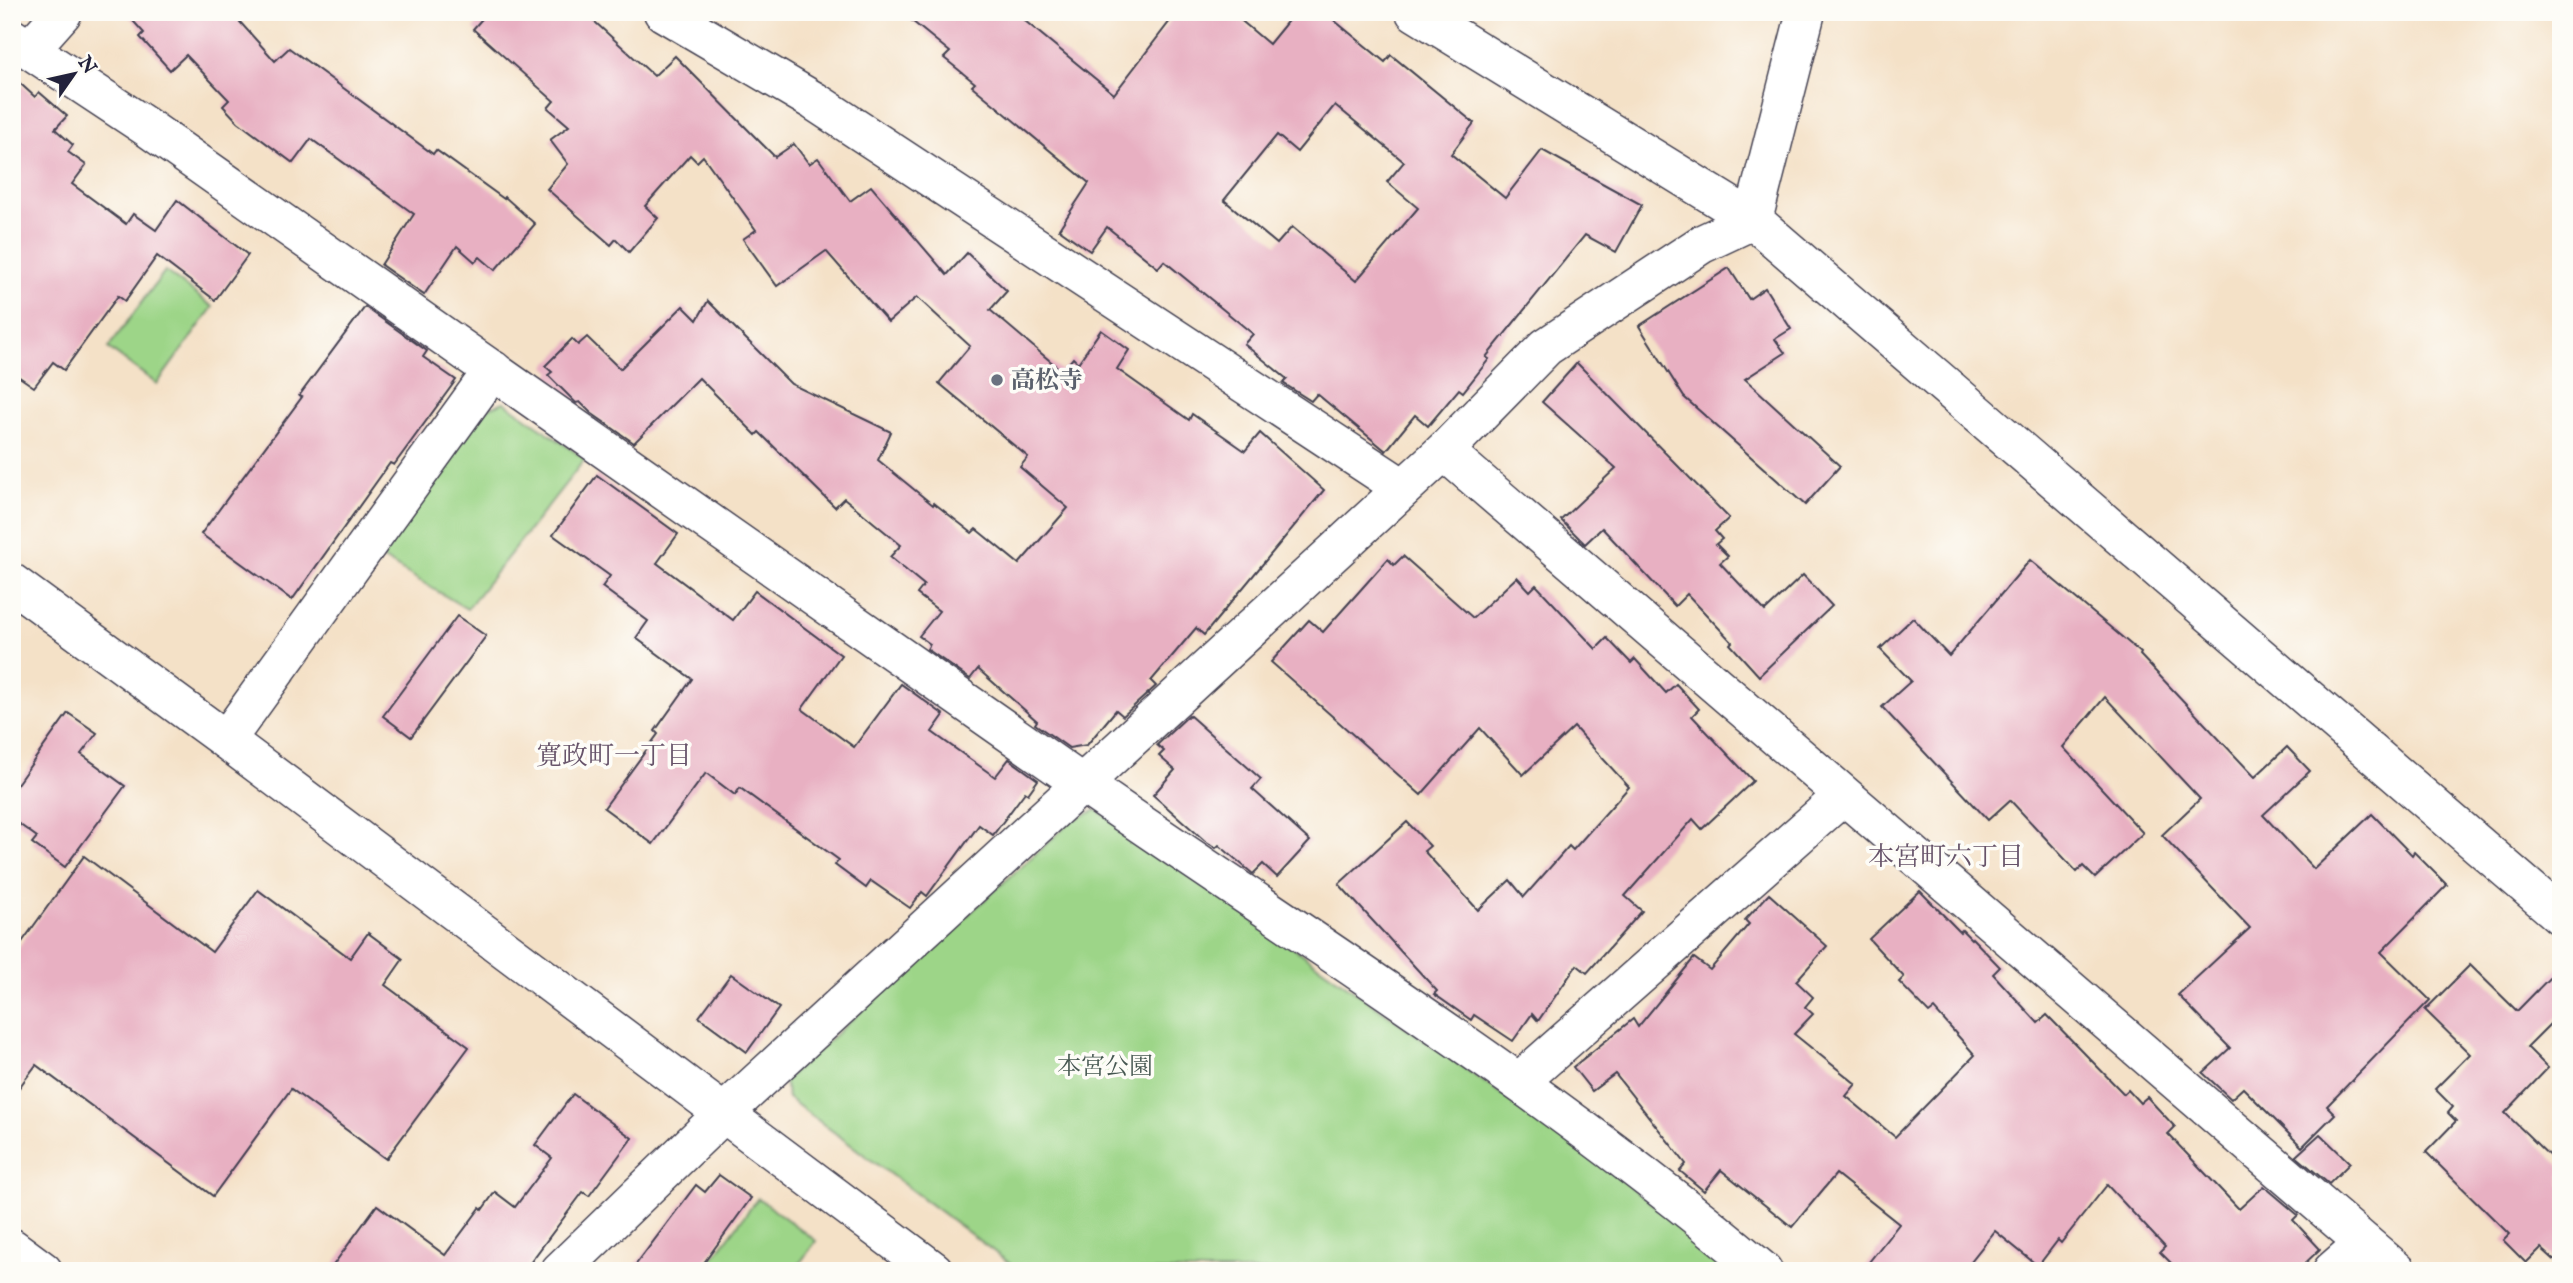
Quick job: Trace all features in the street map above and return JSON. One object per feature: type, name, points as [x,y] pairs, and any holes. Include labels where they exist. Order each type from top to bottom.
[{"type":"street","points":[[63,12],[21,43],[148,128],[1083,784],[1519,1082],[1711,1226],[1763,1271]]},
{"type":"street","points":[[663,12],[814,101],[1403,488]]},
{"type":"street","points":[[1415,12],[1753,220],[2561,916]]},
{"type":"street","points":[[1753,220],[1806,12]]},
{"type":"street","points":[[560,1271],[724,1113],[1444,451],[1546,347],[1702,244],[1753,220]]},
{"type":"street","points":[[226,740],[493,370]]},
{"type":"street","points":[[1444,451],[2397,1271]]},
{"type":"street","points":[[12,583],[226,740],[934,1271]]},
{"type":"street","points":[[1519,1082],[1843,796]]},
{"type":"street","points":[[2332,1271],[2364,1243]]},
{"type":"street","points":[[12,1248],[43,1271]]},
{"type":"green space","points":[[165,271],[213,307],[157,384],[108,348]]},
{"type":"green space","points":[[504,402],[585,459],[467,609],[377,555],[487,409]]},
{"type":"green space","name":"本宮公園","points":[[1097,810],[1501,1094],[1529,1107],[1737,1271],[1020,1271],[788,1098],[784,1081],[1074,819]]},
{"type":"green space","points":[[758,1198],[816,1241],[794,1271],[703,1271]]},
{"type":"building","points":[[125,12],[231,12],[275,61],[289,48],[433,154],[436,150],[504,199],[505,197],[535,224],[495,270],[480,257],[475,262],[457,246],[424,295],[381,265],[414,214],[311,139],[293,163],[238,122],[223,106],[229,100],[186,55],[170,70],[140,37],[144,33]]},
{"type":"building","points":[[488,12],[584,12],[654,76],[675,56],[775,157],[794,144],[809,164],[818,158],[850,201],[871,186],[947,275],[967,253],[1007,291],[990,310],[1062,371],[1073,358],[1078,363],[1101,330],[1129,350],[1117,369],[1189,420],[1192,414],[1245,451],[1260,433],[1324,490],[1204,635],[1196,628],[1151,681],[1156,686],[1123,716],[1116,710],[1087,745],[1069,748],[1035,724],[1037,721],[978,669],[970,679],[927,649],[930,644],[919,636],[939,611],[917,594],[924,585],[890,557],[901,545],[844,498],[835,507],[759,432],[756,435],[699,378],[634,443],[591,413],[580,402],[576,403],[548,375],[552,372],[545,366],[572,339],[578,345],[587,337],[620,369],[683,306],[697,320],[708,301],[791,384],[891,432],[878,460],[933,505],[934,503],[972,533],[976,529],[1019,564],[1068,508],[1020,467],[1028,457],[939,383],[970,346],[917,297],[888,322],[826,251],[777,286],[743,239],[756,230],[703,156],[697,162],[690,155],[645,206],[658,218],[629,252],[616,239],[611,245],[547,189],[568,164],[550,140],[569,126],[548,108],[554,101],[473,29]]},
{"type":"building","points":[[901,12],[1014,12],[1114,94],[1177,12],[1231,12],[1269,44],[1295,12],[1324,12],[1385,62],[1391,55],[1474,123],[1451,154],[1505,198],[1542,150],[1642,205],[1616,252],[1585,235],[1486,357],[1489,359],[1463,392],[1459,389],[1428,426],[1415,415],[1386,451],[1317,394],[1311,401],[1283,383],[1287,379],[1244,344],[1253,334],[1164,261],[1158,268],[1107,227],[1090,251],[1059,229],[1089,183],[972,86],[975,83],[944,58],[950,52]],"holes":[[[1335,105],[1404,162],[1387,182],[1418,208],[1356,281],[1292,227],[1277,244],[1224,200],[1277,135],[1297,152]]]},
{"type":"building","points":[[12,76],[35,97],[39,92],[67,116],[55,129],[73,145],[68,152],[86,165],[72,184],[126,224],[133,214],[156,230],[177,200],[248,255],[215,300],[157,256],[125,301],[118,296],[64,370],[53,362],[34,387],[12,372]]},
{"type":"building","points":[[1729,268],[1749,299],[1765,288],[1791,329],[1775,339],[1785,353],[1745,379],[1840,466],[1805,505],[1684,397],[1639,326]]},
{"type":"building","points":[[365,307],[427,351],[423,357],[456,380],[394,465],[390,463],[292,600],[201,534]]},
{"type":"building","points":[[1577,363],[1729,518],[1715,531],[1722,539],[1716,544],[1728,556],[1720,563],[1765,611],[1803,575],[1832,606],[1759,676],[1730,644],[1732,642],[1687,594],[1675,606],[1602,528],[1585,544],[1561,520],[1616,468],[1542,402]]},
{"type":"building","points":[[597,475],[678,534],[657,563],[733,620],[755,591],[841,655],[802,709],[854,747],[901,684],[944,715],[932,732],[995,777],[1009,759],[1038,780],[1028,794],[1025,792],[993,835],[979,825],[927,896],[922,892],[910,908],[871,881],[866,888],[835,865],[839,860],[740,788],[735,795],[706,773],[653,844],[604,808],[658,734],[655,731],[692,679],[636,638],[648,621],[602,587],[610,576],[553,535]]},
{"type":"building","points":[[1403,556],[1473,618],[1517,577],[1530,591],[1536,585],[1596,649],[1607,638],[1631,663],[1635,659],[1666,693],[1676,684],[1699,709],[1692,716],[1753,781],[1702,829],[1693,819],[1625,896],[1642,911],[1587,973],[1577,965],[1538,1021],[1532,1014],[1513,1041],[1474,1015],[1471,1020],[1434,994],[1437,991],[1339,884],[1407,822],[1430,846],[1424,851],[1478,910],[1510,880],[1524,897],[1569,846],[1573,850],[1629,787],[1574,727],[1523,775],[1480,728],[1421,795],[1271,662],[1309,620],[1323,632],[1388,559],[1394,565]]},
{"type":"building","points":[[2030,560],[2141,653],[2255,777],[2287,747],[2310,771],[2263,815],[2314,869],[2372,814],[2412,855],[2414,852],[2447,885],[2381,952],[2430,1000],[2327,1106],[2335,1114],[2302,1147],[2243,1088],[2231,1099],[2203,1073],[2230,1048],[2178,995],[2250,928],[2162,835],[2200,799],[2105,697],[2063,747],[2143,833],[2095,878],[2083,866],[2077,872],[2010,800],[1988,820],[1882,707],[1911,681],[1880,649],[1913,618],[1949,656]]},
{"type":"building","points":[[457,616],[486,636],[411,737],[383,716]]},
{"type":"building","points":[[68,713],[97,733],[81,754],[125,786],[65,867],[32,843],[37,837],[12,819],[12,791]]},
{"type":"building","points":[[1189,715],[1261,779],[1252,789],[1310,841],[1277,877],[1263,864],[1253,874],[1219,845],[1216,848],[1204,840],[1153,795],[1175,770],[1159,756],[1164,751],[1157,745]]},
{"type":"building","points":[[84,856],[212,952],[258,890],[350,958],[368,933],[403,959],[385,985],[469,1047],[386,1159],[291,1089],[213,1196],[36,1065],[12,1097],[12,956]]},
{"type":"building","points":[[1920,891],[1960,932],[1962,930],[1972,938],[2000,967],[1993,974],[2038,1023],[2047,1015],[2124,1094],[2128,1090],[2140,1103],[2147,1097],[2175,1127],[2168,1134],[2239,1209],[2264,1186],[2298,1215],[2293,1220],[2320,1249],[2297,1271],[2179,1271],[2160,1252],[2165,1247],[2107,1185],[2061,1243],[2058,1240],[2038,1266],[1995,1231],[1963,1271],[1862,1271],[1899,1224],[1836,1174],[1792,1227],[1721,1170],[1704,1191],[1680,1171],[1686,1164],[1615,1074],[1592,1091],[1573,1067],[1633,1019],[1638,1027],[1694,958],[1710,970],[1749,924],[1745,920],[1769,894],[1827,946],[1796,981],[1813,997],[1805,1007],[1813,1014],[1794,1034],[1856,1084],[1846,1096],[1895,1137],[1975,1055],[1934,1009],[1929,1013],[1899,982],[1904,977],[1869,939]]},
{"type":"building","points":[[2470,965],[2517,1011],[2561,966],[2561,1013],[2527,1047],[2548,1068],[2505,1113],[2561,1167],[2561,1266],[2541,1248],[2526,1263],[2503,1240],[2509,1234],[2426,1152],[2456,1121],[2448,1113],[2453,1107],[2435,1089],[2470,1054],[2425,1010]]},
{"type":"building","points":[[731,974],[779,1008],[747,1052],[699,1017]]},
{"type":"building","points":[[573,1094],[632,1138],[589,1196],[583,1192],[524,1271],[329,1271],[377,1205],[445,1255],[495,1192],[515,1207],[552,1158],[535,1145]]},
{"type":"building","points":[[2320,1134],[2350,1163],[2329,1184],[2296,1156]]},
{"type":"building","points":[[719,1175],[751,1198],[698,1271],[631,1271],[696,1185],[705,1192]]},
{"type":"place","name":"高松寺","points":[[997,380]]},
{"type":"district","name":"寛政町一丁目","points":[[614,755]]},
{"type":"district","name":"本宮町六丁目","points":[[1946,856]]}]
